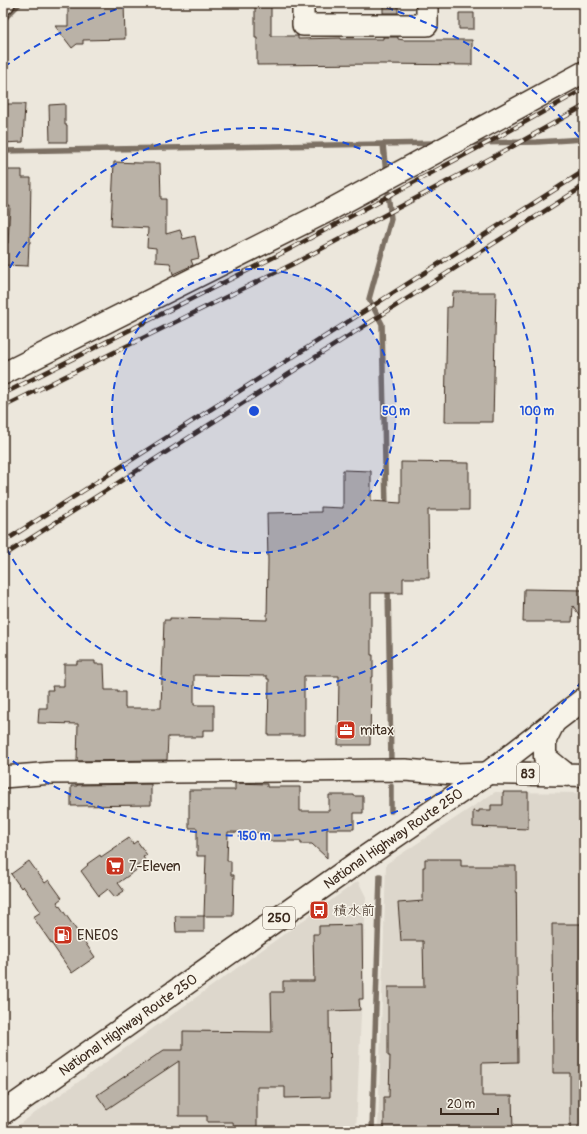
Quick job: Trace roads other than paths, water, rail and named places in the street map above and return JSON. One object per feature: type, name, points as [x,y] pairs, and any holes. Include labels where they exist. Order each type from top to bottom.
[{"type":"main road","name":"National Highway Route 250","points":[[3,1113],[361,860],[488,773],[584,700]]},
{"type":"main road","name":"83","points":[[554,722],[545,740],[545,757],[557,767],[576,775]]},
{"type":"main road","name":"83","points":[[488,773],[576,775]]},
{"type":"street","points":[[303,3],[303,25],[427,25],[427,3]]},
{"type":"street","points":[[3,374],[328,211],[584,72]]},
{"type":"street","points":[[3,777],[52,774],[405,770],[454,774],[488,773]]},
{"type":"waterway","points":[[3,20],[20,3]]},
{"type":"waterway","points":[[469,143],[537,142],[584,139]]},
{"type":"waterway","points":[[3,151],[437,143]]},
{"type":"waterway","points":[[383,144],[386,174]]},
{"type":"waterway","points":[[386,509],[382,324],[369,299],[391,219],[387,184]]},
{"type":"waterway","points":[[388,586],[391,764]]},
{"type":"waterway","points":[[391,786],[391,811]]},
{"type":"waterway","points":[[372,1131],[380,876]]},
{"type":"railway","points":[[3,394],[288,250],[584,89]]},
{"type":"railway","points":[[3,407],[295,263],[508,149],[584,106]]},
{"type":"railway","points":[[3,542],[584,171]]},
{"type":"railway","points":[[3,556],[584,186]]},
{"type":"place","name":"mitax","points":[[346,730]]},
{"type":"place","name":"7-Eleven","points":[[115,866]]},
{"type":"place","name":"積水前","points":[[319,910]]},
{"type":"place","name":"ENEOS","points":[[63,935]]}]
